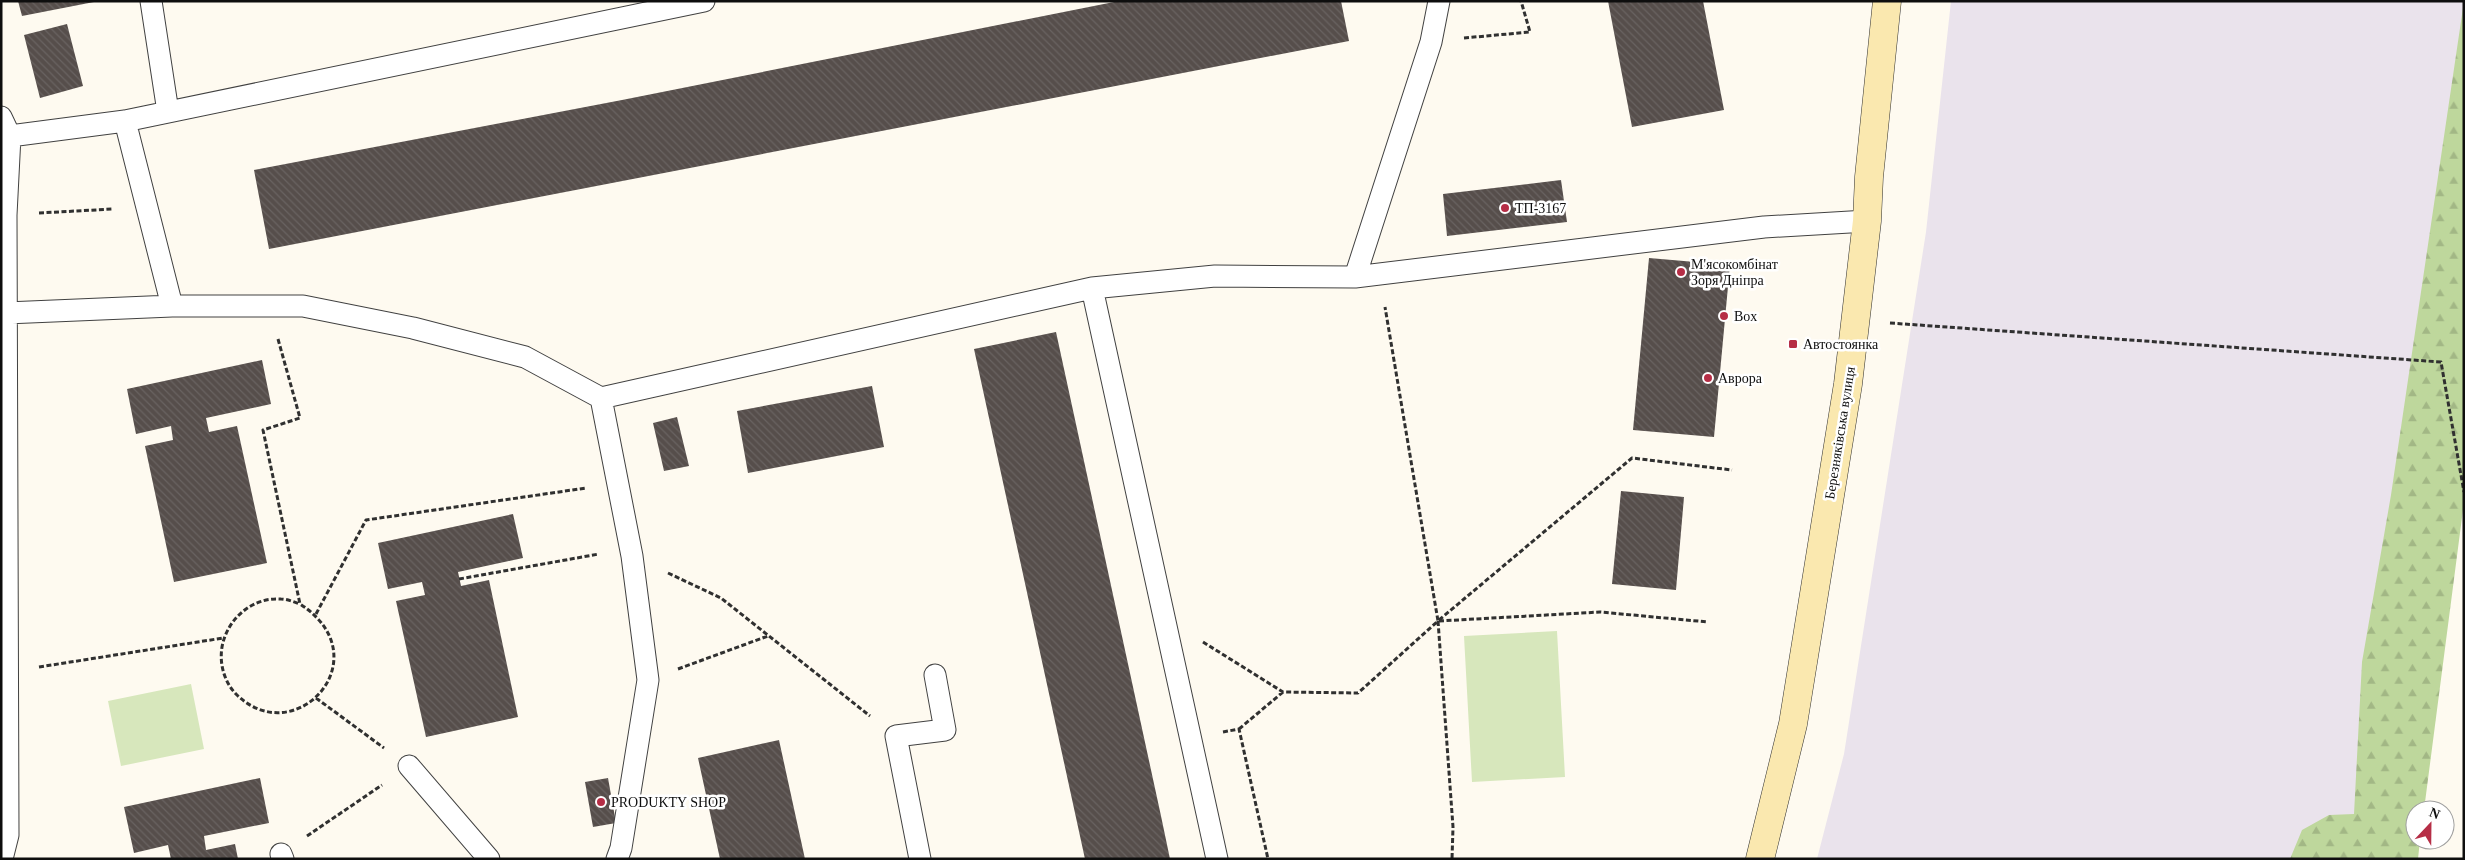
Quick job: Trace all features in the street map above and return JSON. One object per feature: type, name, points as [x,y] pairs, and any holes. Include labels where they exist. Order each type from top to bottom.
[{"type":"street","name":"Березняківська вулиця","points":[[1760,859],[1793,724],[1857,322],[1867,221],[1869,177],[1887,1]]},
{"type":"lane","points":[[151,1],[168,112]]},
{"type":"lane","points":[[2,859],[8,835],[6,215],[4,129],[125,121],[704,1]]},
{"type":"lane","points":[[1355,277],[1431,42],[1439,1]]},
{"type":"lane","points":[[125,121],[172,306]]},
{"type":"lane","points":[[6,313],[172,306],[312,308],[413,328],[525,357],[601,398],[1092,288],[1215,276],[1355,277],[1764,227],[1867,221]]},
{"type":"lane","points":[[1092,288],[1217,859]]},
{"type":"lane","points":[[601,398],[616,484],[631,552],[648,680],[621,848],[617,859]]},
{"type":"lane","points":[[920,859],[896,736],[945,730],[935,674]]},
{"type":"lane","points":[[409,766],[489,859]]},
{"type":"path","points":[[1431,42],[1530,32],[1521,1]]},
{"type":"path","points":[[6,215],[147,207]]},
{"type":"path","points":[[1380,274],[1438,621],[1453,827],[1452,859]]},
{"type":"path","points":[[269,306],[300,418],[263,430],[300,604]]},
{"type":"path","points":[[1857,322],[2441,362],[2464,492]]},
{"type":"path","points":[[1163,614],[1283,692],[1358,693],[1438,621],[1632,458],[1732,470]]},
{"type":"path","points":[[316,614],[366,520],[616,484]]},
{"type":"path","points":[[459,578],[631,552],[721,598],[896,736]]},
{"type":"path","points":[[282,599],[300,604],[316,614],[327,629],[333,647],[333,665],[328,683],[316,698],[301,708],[282,713],[264,711],[246,704],[232,690],[224,674],[220,656],[224,638],[232,621],[246,608],[263,601],[282,599]]},
{"type":"path","points":[[1438,621],[1600,612],[1708,622]]},
{"type":"path","points":[[648,680],[769,636]]},
{"type":"path","points":[[6,672],[224,638]]},
{"type":"path","points":[[1190,737],[1239,729],[1283,692]]},
{"type":"path","points":[[282,856],[409,766],[316,698]]},
{"type":"path","points":[[1239,729],[1268,859]]},
{"type":"shaded area","points":[[1951,1],[2464,1],[2389,859],[1817,859],[1844,754],[1926,232]]},
{"type":"green space","points":[[2464,1],[2464,502],[2425,800],[2405,800],[2405,850],[2419,850],[2418,859],[2290,859],[2302,830],[2329,815],[2354,814],[2362,662],[2391,495]]},
{"type":"green space","points":[[1557,631],[1565,777],[1472,782],[1464,636]]},
{"type":"green space","points":[[191,684],[204,749],[121,766],[108,701]]},
{"type":"building","points":[[18,1],[94,1],[94,2],[22,16]]},
{"type":"building","points":[[1119,1],[1341,1],[1349,41],[269,249],[254,170],[622,100]]},
{"type":"building","points":[[1608,1],[1703,1],[1724,110],[1632,127]]},
{"type":"building","points":[[67,24],[83,86],[40,98],[24,35]]},
{"type":"building","name":"ТП-3167","points":[[1561,180],[1567,222],[1447,236],[1443,194]]},
{"type":"building","points":[[1649,258],[1730,265],[1714,437],[1633,430]]},
{"type":"building","points":[[1056,332],[1170,859],[1085,859],[974,349]]},
{"type":"building","points":[[262,360],[271,404],[206,418],[209,432],[237,426],[267,563],[174,582],[145,446],[173,440],[171,426],[136,434],[127,389]]},
{"type":"building","points":[[872,386],[884,447],[748,473],[737,411]]},
{"type":"building","points":[[677,417],[689,466],[664,471],[653,423]]},
{"type":"building","points":[[1621,491],[1684,497],[1676,590],[1612,584]]},
{"type":"building","points":[[513,514],[523,558],[458,572],[461,586],[489,580],[518,717],[426,737],[396,601],[425,595],[422,582],[388,589],[378,543]]},
{"type":"building","points":[[779,740],[805,859],[720,859],[698,758]]},
{"type":"building","points":[[260,778],[269,823],[204,836],[206,850],[235,844],[238,859],[171,859],[168,845],[134,853],[124,807]]},
{"type":"building","name":"PRODUKTY SHOP","points":[[608,778],[616,823],[593,827],[585,782]]},
{"type":"place","name":"ТП-3167","points":[[1505,208]]},
{"type":"place","name":"М'ясокомбінат Зоря Дніпра","points":[[1681,272]]},
{"type":"place","name":"Box","points":[[1724,316]]},
{"type":"place","name":"Автостоянка","points":[[1793,344]]},
{"type":"place","name":"Аврора","points":[[1708,378]]},
{"type":"place","name":"PRODUKTY SHOP","points":[[601,802]]}]
